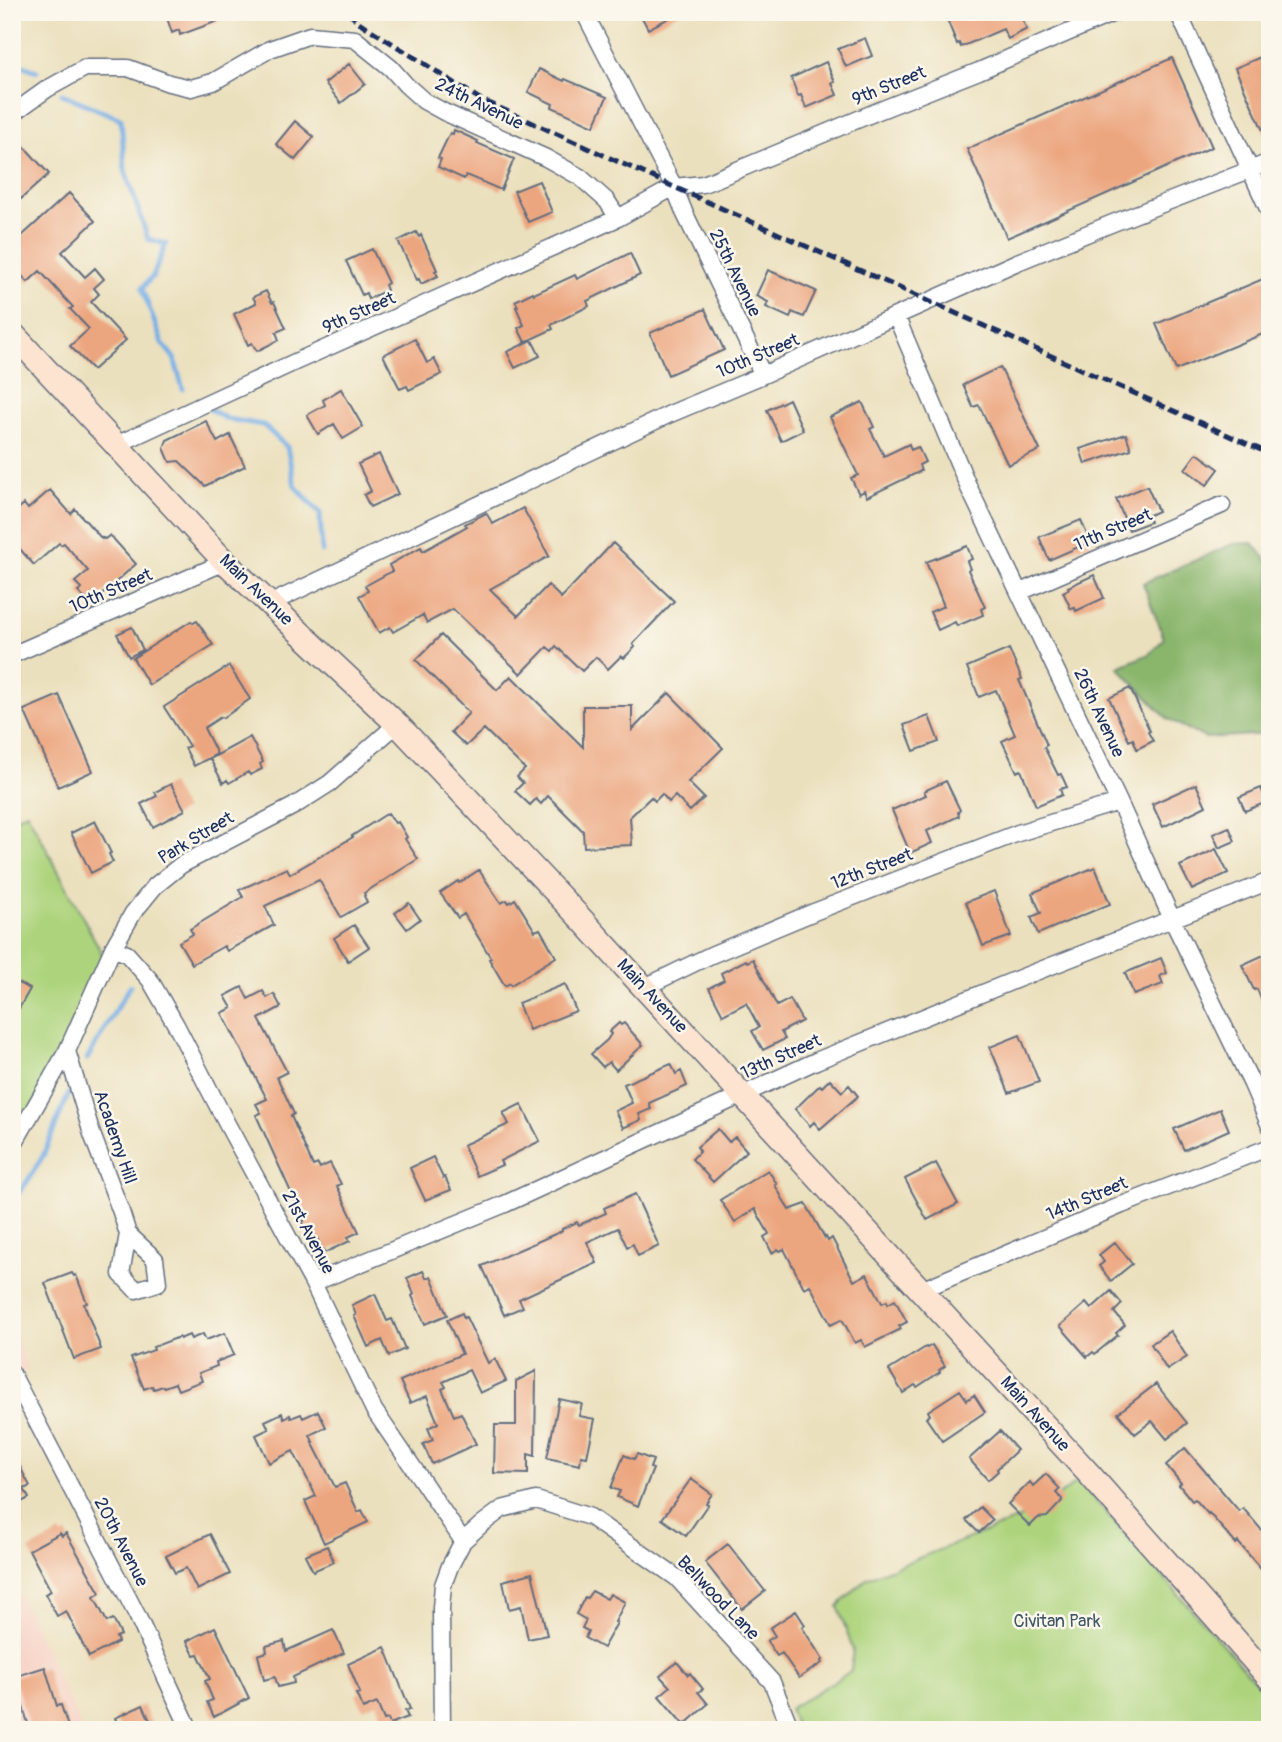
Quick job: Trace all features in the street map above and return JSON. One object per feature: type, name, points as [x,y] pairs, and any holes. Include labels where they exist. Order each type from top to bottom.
[{"type":"main road","name":"Main Avenue","points":[[12,333],[225,562],[397,724],[690,1037],[1090,1475],[1270,1679]]},
{"type":"street","name":"25th Avenue","points":[[584,12],[674,187],[763,375]]},
{"type":"street","name":"9th Street","points":[[674,187],[702,184],[716,179],[1116,12]]},
{"type":"street","points":[[1178,12],[1270,213]]},
{"type":"street","name":"24th Avenue","points":[[12,114],[47,89],[85,68],[128,68],[191,88],[213,82],[271,49],[310,35],[355,39],[391,68],[424,101],[547,158],[580,177],[607,201],[618,218]]},
{"type":"street","name":"10th Street","points":[[269,604],[670,414],[1015,263],[1270,162]]},
{"type":"street","points":[[618,218],[674,187]]},
{"type":"street","name":"9th Street","points":[[116,445],[618,218]]},
{"type":"street","name":"26th Avenue","points":[[896,316],[969,488],[1270,1126]]},
{"type":"street","name":"11th Street","points":[[1020,592],[1222,505]]},
{"type":"street","name":"10th Street","points":[[12,655],[225,562]]},
{"type":"street","name":"Park Street","points":[[12,1147],[67,1051],[113,948],[133,913],[155,886],[181,865],[293,806],[330,783],[397,724]]},
{"type":"street","name":"12th Street","points":[[643,988],[711,955],[814,912],[1018,833],[1119,802]]},
{"type":"street","name":"13th Street","points":[[313,1283],[505,1203],[816,1061],[1270,881]]},
{"type":"street","name":"21st Avenue","points":[[113,948],[127,954],[150,980],[313,1283],[374,1409],[463,1541]]},
{"type":"street","name":"Academy Hill","points":[[67,1051],[92,1134],[128,1234]]},
{"type":"street","name":"14th Street","points":[[921,1290],[1122,1205],[1270,1147]]},
{"type":"street","name":"20th Avenue","points":[[12,1374],[136,1615],[190,1730]]},
{"type":"street","name":"Bellwood Lane","points":[[442,1730],[443,1586],[450,1566],[463,1541],[502,1509],[536,1500],[590,1517],[677,1578],[772,1682],[791,1730]]},
{"type":"shaded area","points":[[12,1323],[28,1370],[12,1378]]},
{"type":"shaded area","points":[[12,1581],[17,1590],[83,1730],[12,1730]]},
{"type":"green space","points":[[1253,543],[1270,564],[1270,734],[1205,738],[1168,719],[1118,667],[1149,654],[1164,639],[1143,583],[1233,544]]},
{"type":"green space","points":[[27,812],[107,963],[12,1147],[12,819]]},
{"type":"green space","name":"Civitan Park","points":[[1078,1481],[1270,1698],[1270,1730],[797,1730],[789,1709],[851,1671],[853,1650],[838,1606],[867,1578],[1039,1511]]},
{"type":"building","points":[[165,12],[237,14],[180,35],[179,30],[172,33]]},
{"type":"building","points":[[639,12],[681,12],[648,29]]},
{"type":"building","points":[[944,12],[1018,12],[1027,29],[1008,39],[1003,29],[961,47],[957,44]]},
{"type":"building","points":[[865,38],[872,56],[846,67],[838,49]]},
{"type":"building","points":[[1270,53],[1270,146],[1235,68]]},
{"type":"building","points":[[1172,58],[1212,147],[1007,238],[967,149]]},
{"type":"building","points":[[826,62],[835,82],[832,83],[837,95],[806,108],[791,78]]},
{"type":"building","points":[[349,64],[365,84],[341,103],[325,83]]},
{"type":"building","points":[[539,69],[607,97],[594,126],[552,107],[553,104],[528,92]]},
{"type":"building","points":[[295,121],[314,137],[295,160],[276,144]]},
{"type":"building","points":[[454,130],[514,159],[501,190],[466,175],[464,179],[438,167],[441,159],[438,158]]},
{"type":"building","points":[[12,133],[49,174],[21,199],[12,189]]},
{"type":"building","points":[[539,181],[552,212],[528,222],[514,191]]},
{"type":"building","points":[[69,193],[95,221],[62,252],[85,277],[95,268],[104,279],[94,288],[99,294],[91,302],[126,340],[93,370],[70,346],[89,329],[40,271],[28,282],[21,275],[12,283],[12,245]]},
{"type":"building","points":[[416,232],[419,237],[421,235],[438,276],[421,284],[398,241]]},
{"type":"building","points":[[372,249],[388,283],[385,285],[387,290],[368,299],[366,293],[362,295],[346,261]]},
{"type":"building","points":[[630,253],[640,275],[587,301],[589,306],[551,325],[553,329],[525,342],[518,328],[524,325],[515,301],[575,275],[577,279]]},
{"type":"building","points":[[768,270],[816,291],[804,317],[792,312],[790,318],[766,307],[768,302],[756,296]]},
{"type":"building","points":[[1270,276],[1270,331],[1176,370],[1156,324]]},
{"type":"building","points":[[266,291],[286,328],[276,332],[279,340],[257,351],[252,343],[248,345],[234,314],[256,303],[253,297]]},
{"type":"building","points":[[705,309],[724,350],[668,375],[650,333]]},
{"type":"building","points":[[415,339],[427,363],[434,359],[442,374],[409,390],[407,386],[400,389],[383,355]]},
{"type":"building","points":[[532,340],[540,356],[515,368],[507,352]]},
{"type":"building","points":[[1000,367],[1040,450],[1008,465],[979,405],[973,407],[963,385]]},
{"type":"building","points":[[341,389],[363,427],[343,439],[334,424],[318,434],[307,415],[325,405],[323,400]]},
{"type":"building","points":[[789,399],[803,430],[781,441],[767,410]]},
{"type":"building","points":[[862,402],[874,427],[870,429],[884,456],[909,444],[911,450],[918,447],[925,462],[919,465],[921,471],[867,497],[864,491],[859,494],[851,478],[858,475],[830,417]]},
{"type":"building","points":[[206,421],[217,442],[230,435],[245,466],[205,486],[179,461],[170,462],[164,448],[167,440]]},
{"type":"building","points":[[1126,434],[1131,449],[1085,464],[1080,449]]},
{"type":"building","points":[[1197,453],[1219,469],[1207,485],[1185,469]]},
{"type":"building","points":[[379,454],[398,494],[370,507],[364,495],[371,491],[358,464]]},
{"type":"building","points":[[1147,486],[1158,511],[1147,516],[1150,522],[1129,530],[1116,499]]},
{"type":"building","points":[[50,490],[71,514],[75,509],[102,539],[110,535],[136,564],[90,605],[78,592],[82,589],[75,582],[88,571],[64,543],[59,543],[34,565],[12,540],[12,514],[24,504],[28,509]]},
{"type":"building","points":[[523,508],[549,556],[490,589],[518,616],[548,585],[561,598],[613,543],[674,601],[633,644],[635,647],[624,658],[621,656],[608,669],[596,657],[582,671],[556,646],[552,651],[547,647],[521,674],[453,609],[427,623],[423,615],[393,632],[390,627],[379,633],[359,596],[368,591],[365,586],[392,571],[389,565],[421,547],[423,551],[486,513],[493,524]]},
{"type":"building","points":[[1081,520],[1090,542],[1049,560],[1039,537]]},
{"type":"building","points":[[967,546],[972,559],[967,561],[968,570],[985,607],[981,609],[983,615],[957,626],[955,622],[938,630],[930,612],[944,606],[926,562]]},
{"type":"building","points":[[1094,575],[1104,598],[1076,611],[1075,608],[1071,609],[1063,592]]},
{"type":"building","points":[[191,621],[197,621],[213,645],[149,685],[133,658]]},
{"type":"building","points":[[132,627],[143,650],[129,657],[117,634]]},
{"type":"building","points":[[441,635],[497,690],[511,676],[583,747],[583,706],[632,706],[632,730],[669,693],[723,748],[688,782],[704,798],[690,811],[675,796],[669,802],[662,794],[655,801],[651,797],[630,817],[632,845],[584,847],[583,831],[548,796],[541,804],[536,799],[530,805],[515,791],[523,783],[517,777],[525,769],[484,729],[466,746],[451,732],[469,713],[416,660]]},
{"type":"building","points":[[1009,649],[1022,679],[1019,680],[1047,745],[1044,747],[1067,787],[1060,789],[1062,795],[1036,806],[1021,770],[1017,772],[1002,741],[1015,735],[996,690],[979,697],[967,667]]},
{"type":"building","points":[[229,666],[250,699],[204,728],[217,754],[194,766],[185,748],[189,746],[164,707]]},
{"type":"building","points":[[1130,688],[1153,741],[1137,749],[1133,739],[1129,741],[1109,698]]},
{"type":"building","points":[[59,695],[93,771],[58,787],[24,710]]},
{"type":"building","points":[[929,716],[939,742],[914,751],[904,725]]},
{"type":"building","points":[[250,737],[263,762],[260,764],[262,769],[223,783],[210,759]]},
{"type":"building","points":[[946,781],[960,810],[959,816],[927,831],[932,843],[910,853],[892,810],[926,795],[924,791]]},
{"type":"building","points":[[171,784],[185,810],[153,827],[141,804],[157,796],[155,792]]},
{"type":"building","points":[[1196,784],[1206,806],[1163,827],[1152,804]]},
{"type":"building","points":[[1261,788],[1267,802],[1245,811],[1239,797]]},
{"type":"building","points":[[388,813],[395,823],[398,822],[418,859],[364,893],[367,902],[341,917],[319,880],[265,906],[274,925],[227,951],[224,946],[192,964],[179,942],[193,934],[190,929],[243,897],[239,890],[287,868],[290,874]]},
{"type":"building","points":[[95,821],[113,862],[91,873],[71,833]]},
{"type":"building","points":[[1229,827],[1235,841],[1219,848],[1213,834]]},
{"type":"building","points":[[1216,849],[1228,873],[1192,890],[1180,866]]},
{"type":"building","points":[[1095,867],[1110,904],[1038,934],[1031,917],[1041,913],[1032,893]]},
{"type":"building","points":[[479,870],[501,903],[507,900],[509,903],[515,899],[535,931],[540,929],[556,957],[511,985],[510,983],[505,986],[464,914],[458,918],[440,893]]},
{"type":"building","points":[[994,891],[1011,936],[983,946],[966,902]]},
{"type":"building","points":[[409,903],[420,919],[407,929],[395,913]]},
{"type":"building","points":[[354,925],[369,947],[348,961],[334,938]]},
{"type":"building","points":[[1270,952],[1269,1019],[1257,989],[1254,990],[1242,965]]},
{"type":"building","points":[[1161,958],[1167,973],[1160,976],[1163,984],[1134,995],[1125,973]]},
{"type":"building","points":[[753,959],[777,1006],[790,999],[802,1021],[781,1032],[785,1039],[763,1050],[752,1031],[759,1027],[746,1003],[723,1015],[709,988],[724,980],[721,973]]},
{"type":"building","points":[[12,980],[30,989],[12,1021]]},
{"type":"building","points":[[565,984],[576,1011],[529,1030],[518,1003]]},
{"type":"building","points":[[242,987],[248,999],[263,991],[267,998],[274,994],[281,1007],[259,1019],[287,1072],[277,1077],[313,1166],[318,1164],[320,1168],[330,1163],[341,1184],[337,1186],[359,1232],[348,1237],[350,1241],[324,1253],[316,1236],[310,1239],[256,1115],[261,1113],[256,1104],[267,1099],[222,1013],[232,1008],[225,996]]},
{"type":"building","points":[[619,1023],[624,1023],[643,1045],[616,1070],[609,1062],[603,1067],[591,1054],[607,1040],[611,1034],[609,1032]]},
{"type":"building","points":[[1020,1035],[1039,1082],[1009,1093],[990,1047]]},
{"type":"building","points":[[671,1064],[676,1074],[681,1071],[687,1086],[649,1103],[651,1109],[639,1114],[641,1120],[623,1128],[615,1111],[632,1103],[624,1084]]},
{"type":"building","points":[[830,1079],[842,1092],[849,1085],[858,1096],[820,1129],[814,1122],[810,1126],[795,1109]]},
{"type":"building","points":[[521,1104],[540,1141],[500,1161],[502,1165],[477,1176],[463,1145],[509,1124],[503,1113]]},
{"type":"building","points":[[1220,1109],[1229,1130],[1184,1150],[1174,1129]]},
{"type":"building","points":[[718,1129],[729,1142],[735,1137],[747,1151],[713,1182],[692,1159],[700,1151],[697,1147]]},
{"type":"building","points":[[433,1157],[451,1190],[425,1200],[410,1168]]},
{"type":"building","points":[[936,1163],[958,1204],[927,1220],[905,1179]]},
{"type":"building","points":[[768,1170],[789,1210],[806,1204],[825,1238],[828,1241],[832,1238],[854,1281],[867,1274],[882,1303],[887,1301],[888,1304],[895,1300],[907,1322],[899,1326],[901,1329],[865,1347],[861,1340],[855,1343],[842,1319],[831,1325],[810,1285],[804,1288],[784,1249],[772,1253],[764,1237],[769,1234],[755,1209],[735,1222],[720,1200]]},
{"type":"building","points":[[635,1194],[659,1246],[638,1256],[633,1244],[627,1247],[618,1228],[587,1242],[597,1263],[519,1299],[523,1307],[504,1315],[482,1266],[577,1222],[579,1225],[606,1213],[604,1208]]},
{"type":"building","points":[[1115,1242],[1132,1264],[1111,1281],[1099,1266],[1104,1262],[1099,1255]]},
{"type":"building","points":[[423,1271],[426,1278],[431,1276],[447,1315],[425,1324],[407,1278]]},
{"type":"building","points":[[72,1273],[76,1275],[87,1303],[84,1304],[101,1349],[74,1359],[45,1283]]},
{"type":"building","points":[[1111,1291],[1122,1304],[1114,1312],[1125,1325],[1116,1333],[1118,1335],[1095,1354],[1093,1352],[1087,1357],[1060,1326],[1086,1303],[1091,1309]]},
{"type":"building","points":[[375,1294],[387,1321],[392,1319],[405,1349],[389,1356],[382,1340],[368,1347],[354,1316],[356,1315],[352,1305]]},
{"type":"building","points":[[462,1313],[488,1363],[495,1359],[506,1381],[480,1393],[469,1370],[443,1382],[446,1387],[442,1389],[454,1416],[461,1413],[476,1444],[432,1464],[423,1444],[433,1440],[428,1428],[438,1423],[427,1396],[410,1403],[400,1381],[462,1354],[447,1320]]},
{"type":"building","points":[[1170,1331],[1187,1357],[1167,1370],[1151,1344]]},
{"type":"building","points":[[225,1333],[234,1355],[199,1373],[202,1381],[178,1390],[175,1383],[144,1389],[131,1358],[179,1337],[180,1339],[189,1335],[191,1339],[203,1334],[206,1340]]},
{"type":"building","points":[[932,1345],[945,1366],[917,1387],[915,1385],[903,1393],[889,1370]]},
{"type":"building","points":[[536,1371],[535,1456],[528,1454],[528,1474],[494,1473],[495,1425],[516,1425],[516,1381]]},
{"type":"building","points":[[1156,1384],[1187,1423],[1167,1439],[1152,1421],[1135,1434],[1118,1413]]},
{"type":"building","points":[[960,1390],[967,1400],[974,1395],[985,1412],[942,1441],[926,1418],[930,1415],[928,1411]]},
{"type":"building","points":[[559,1399],[582,1404],[579,1416],[595,1419],[587,1457],[581,1456],[580,1465],[547,1458]]},
{"type":"building","points":[[318,1411],[326,1427],[310,1435],[312,1442],[335,1487],[345,1483],[358,1512],[362,1510],[368,1522],[324,1543],[305,1501],[316,1496],[293,1451],[269,1463],[256,1435],[269,1429],[265,1421],[282,1413],[284,1418],[301,1414],[303,1418]]},
{"type":"building","points":[[1000,1431],[1017,1450],[988,1480],[969,1459]]},
{"type":"building","points":[[1185,1448],[1239,1511],[1243,1508],[1270,1540],[1270,1580],[1238,1542],[1236,1544],[1195,1499],[1192,1501],[1166,1465]]},
{"type":"building","points":[[12,1452],[30,1486],[24,1489],[29,1498],[12,1507]]},
{"type":"building","points":[[637,1454],[653,1460],[650,1468],[653,1469],[638,1506],[617,1497],[620,1491],[611,1488],[624,1455],[634,1459]]},
{"type":"building","points":[[1046,1474],[1060,1489],[1056,1493],[1063,1500],[1047,1517],[1038,1518],[1030,1526],[1008,1504],[1030,1482],[1033,1486]]},
{"type":"building","points":[[691,1479],[712,1494],[686,1536],[662,1519]]},
{"type":"building","points":[[980,1507],[993,1520],[979,1533],[966,1520]]},
{"type":"building","points":[[60,1533],[62,1536],[66,1533],[100,1593],[94,1597],[107,1622],[113,1619],[121,1635],[116,1637],[118,1642],[89,1657],[66,1611],[57,1616],[45,1594],[51,1591],[29,1550]]},
{"type":"building","points":[[210,1534],[230,1574],[197,1590],[186,1568],[175,1573],[166,1556]]},
{"type":"building","points":[[728,1544],[765,1591],[742,1609],[705,1562]]},
{"type":"building","points":[[327,1546],[334,1562],[313,1571],[305,1555]]},
{"type":"building","points":[[532,1573],[547,1635],[528,1639],[521,1606],[509,1609],[503,1581]]},
{"type":"building","points":[[592,1591],[607,1599],[610,1594],[625,1602],[603,1648],[585,1638],[588,1631],[582,1628],[586,1620],[576,1614],[585,1597]]},
{"type":"building","points":[[796,1611],[805,1625],[802,1627],[823,1660],[799,1678],[782,1653],[777,1656],[767,1641],[775,1636],[770,1628]]},
{"type":"building","points":[[215,1627],[249,1698],[214,1717],[207,1702],[213,1700],[205,1681],[210,1679],[198,1654],[194,1655],[187,1641]]},
{"type":"building","points":[[333,1630],[344,1653],[293,1677],[294,1683],[278,1687],[275,1677],[264,1680],[258,1655],[267,1652],[266,1646],[284,1641],[286,1651]]},
{"type":"building","points":[[385,1647],[410,1709],[405,1711],[408,1717],[390,1724],[388,1719],[384,1720],[377,1703],[363,1709],[356,1694],[360,1693],[348,1664]]},
{"type":"building","points":[[677,1662],[703,1689],[698,1692],[708,1704],[684,1725],[659,1696],[670,1687],[660,1676]]},
{"type":"building","points":[[45,1667],[57,1706],[61,1705],[69,1730],[30,1730],[14,1677]]},
{"type":"building","points":[[143,1705],[152,1725],[142,1730],[120,1730],[115,1718]]},
{"type":"waterway","points":[[12,62],[37,71]]},
{"type":"waterway","points":[[62,94],[121,119],[125,170],[148,239],[166,244],[153,276],[142,288],[162,343],[174,358],[183,389]]},
{"type":"waterway","points":[[211,410],[227,419],[263,425],[287,447],[295,486],[320,513],[322,552]]},
{"type":"waterway","points":[[87,1059],[130,986]]},
{"type":"waterway","points":[[12,1201],[43,1156],[69,1093]]},
{"type":"railway","points":[[348,12],[357,21],[480,99],[1270,454]]}]
